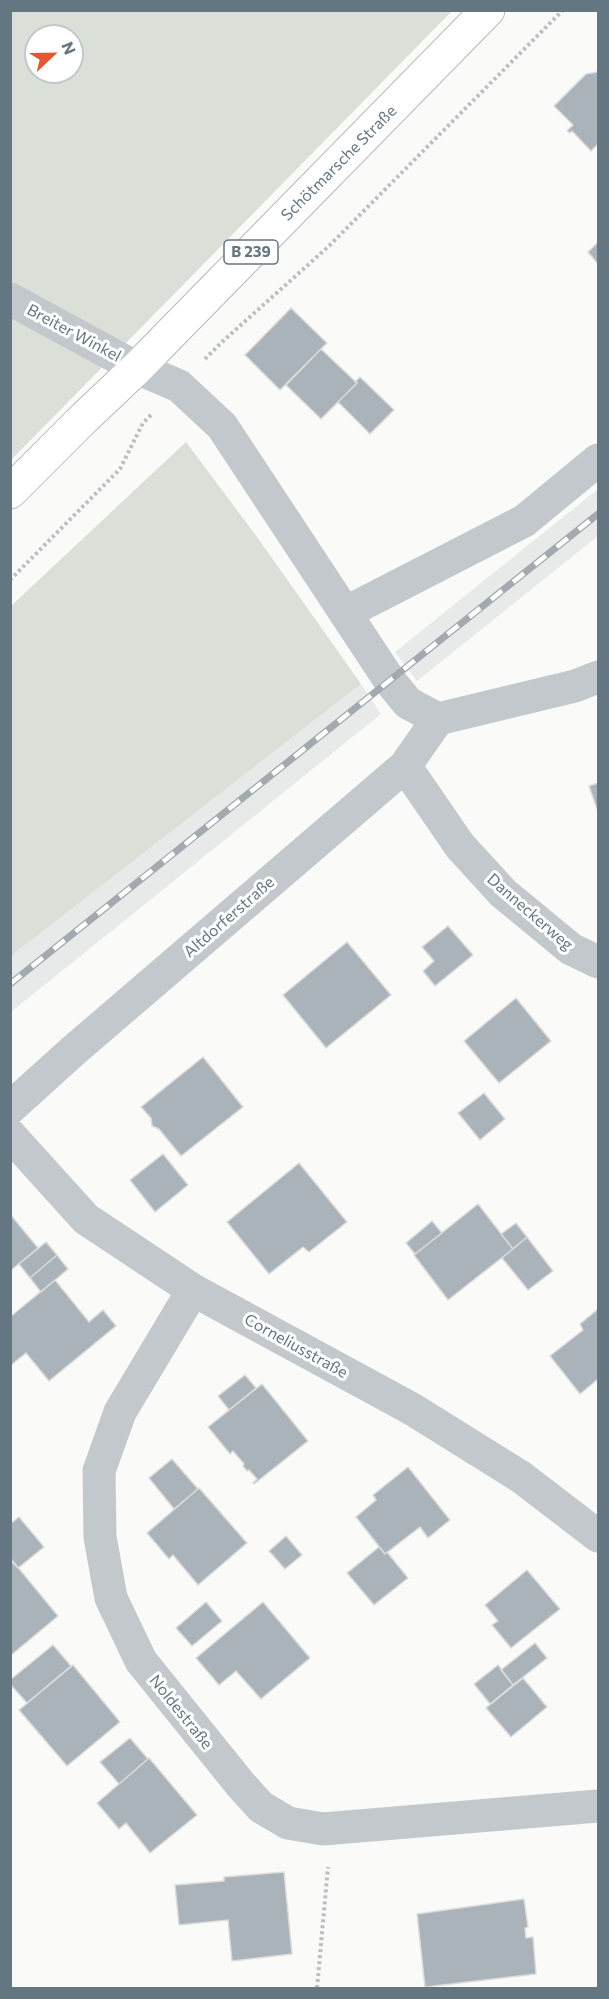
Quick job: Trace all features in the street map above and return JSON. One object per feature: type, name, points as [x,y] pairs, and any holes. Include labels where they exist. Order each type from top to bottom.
[{"type":"main road","name":"Schötmarsche Straße","points":[[10,492],[137,368],[488,10]]},
{"type":"street","name":"Breiter Winkel","points":[[10,299],[137,368]]},
{"type":"street","points":[[137,368],[179,386],[222,426],[345,614],[390,681],[408,703],[438,719],[575,686],[598,677]]},
{"type":"street","points":[[345,614],[525,521],[598,460]]},
{"type":"street","name":"Altdorferstraße","points":[[10,1108],[81,1044],[405,766],[438,719]]},
{"type":"street","name":"Danneckerweg","points":[[405,766],[460,846],[503,893],[571,949],[598,962]]},
{"type":"street","name":"Corneliusstraße","points":[[10,1135],[86,1219],[194,1290],[412,1409],[521,1477],[598,1536]]},
{"type":"street","name":"Noldestraße","points":[[194,1290],[120,1412],[99,1471],[100,1537],[111,1598],[141,1661],[241,1785],[261,1807],[288,1823],[323,1829],[598,1806]]},
{"type":"path","points":[[10,580],[120,469],[143,423],[223,341],[329,246],[563,10]]},
{"type":"path","points":[[317,1989],[328,1862],[323,1829]]},
{"type":"shaded area","points":[[11,11],[452,11],[11,460]]},
{"type":"shaded area","points":[[186,442],[257,537],[361,684],[11,956],[11,606]]},
{"type":"shaded area","points":[[598,489],[598,536],[417,681],[395,652]]},
{"type":"shaded area","points":[[361,684],[381,714],[11,1012],[11,956]]},
{"type":"building","points":[[598,72],[598,144],[591,151],[572,131],[570,133],[567,131],[573,125],[554,106],[586,74]]},
{"type":"building","points":[[598,242],[598,264],[588,252]]},
{"type":"building","points":[[291,308],[327,343],[280,390],[245,355]]},
{"type":"building","points":[[321,349],[357,383],[321,419],[286,385]]},
{"type":"building","points":[[360,377],[394,410],[370,434],[338,402]]},
{"type":"building","points":[[598,783],[598,812],[589,786]]},
{"type":"building","points":[[448,926],[473,955],[435,986],[423,971],[434,961],[422,947]]},
{"type":"building","points":[[347,942],[391,995],[326,1048],[283,995]]},
{"type":"building","points":[[516,998],[551,1041],[499,1083],[464,1041]]},
{"type":"building","points":[[203,1057],[243,1107],[181,1156],[159,1129],[152,1126],[151,1118],[141,1107]]},
{"type":"building","points":[[484,1093],[505,1119],[480,1140],[458,1113]]},
{"type":"building","points":[[163,1154],[188,1185],[155,1212],[130,1180]]},
{"type":"building","points":[[299,1163],[347,1222],[309,1252],[303,1247],[269,1274],[227,1222]]},
{"type":"building","points":[[478,1204],[513,1249],[448,1300],[414,1255]]},
{"type":"building","points":[[10,1214],[38,1248],[10,1271]]},
{"type":"building","points":[[432,1221],[442,1233],[415,1254],[406,1243]]},
{"type":"building","points":[[516,1223],[527,1237],[513,1249],[501,1234]]},
{"type":"building","points":[[527,1237],[553,1271],[528,1290],[502,1258]]},
{"type":"building","points":[[46,1242],[57,1255],[30,1278],[19,1264]]},
{"type":"building","points":[[57,1255],[68,1269],[41,1292],[30,1278]]},
{"type":"building","points":[[55,1280],[89,1322],[103,1310],[116,1326],[49,1381],[26,1353],[10,1366],[10,1317]]},
{"type":"building","points":[[598,1309],[598,1379],[580,1394],[550,1356],[583,1330],[580,1324]]},
{"type":"building","points":[[245,1375],[256,1388],[229,1410],[218,1396]]},
{"type":"building","points":[[262,1384],[308,1441],[254,1484],[257,1479],[249,1470],[247,1471],[233,1451],[230,1454],[208,1427]]},
{"type":"building","points":[[172,1459],[198,1489],[174,1509],[149,1478]]},
{"type":"building","points":[[408,1467],[450,1520],[428,1538],[420,1527],[385,1554],[356,1517],[376,1500],[373,1495]]},
{"type":"building","points":[[199,1488],[247,1543],[198,1585],[173,1555],[169,1559],[147,1533]]},
{"type":"building","points":[[19,1517],[44,1547],[18,1568],[10,1560],[10,1524]]},
{"type":"building","points":[[286,1536],[302,1555],[285,1569],[269,1551]]},
{"type":"building","points":[[379,1547],[385,1554],[387,1552],[408,1578],[374,1605],[347,1573]]},
{"type":"building","points":[[10,1560],[58,1616],[10,1656]]},
{"type":"building","points":[[527,1570],[560,1609],[511,1648],[492,1625],[498,1621],[485,1605]]},
{"type":"building","points":[[206,1602],[222,1621],[192,1646],[176,1628]]},
{"type":"building","points":[[263,1602],[310,1658],[261,1699],[236,1671],[219,1685],[196,1658]]},
{"type":"building","points":[[535,1643],[547,1658],[513,1685],[501,1670]]},
{"type":"building","points":[[53,1645],[71,1666],[27,1703],[10,1684],[10,1680]]},
{"type":"building","points":[[73,1665],[120,1722],[67,1766],[19,1710]]},
{"type":"building","points":[[498,1665],[513,1685],[490,1704],[474,1684]]},
{"type":"building","points":[[523,1678],[547,1707],[511,1737],[486,1708]]},
{"type":"building","points":[[130,1738],[148,1759],[119,1784],[100,1762]]},
{"type":"building","points":[[149,1758],[197,1815],[150,1853],[126,1823],[119,1829],[97,1803]]},
{"type":"building","points":[[284,1872],[292,1954],[232,1961],[228,1920],[179,1925],[175,1885],[224,1881],[224,1877]]},
{"type":"building","points":[[524,1899],[528,1927],[525,1928],[526,1938],[533,1937],[536,1974],[425,1987],[417,1914]]},
{"type":"railway","points":[[10,984],[598,514]]}]
